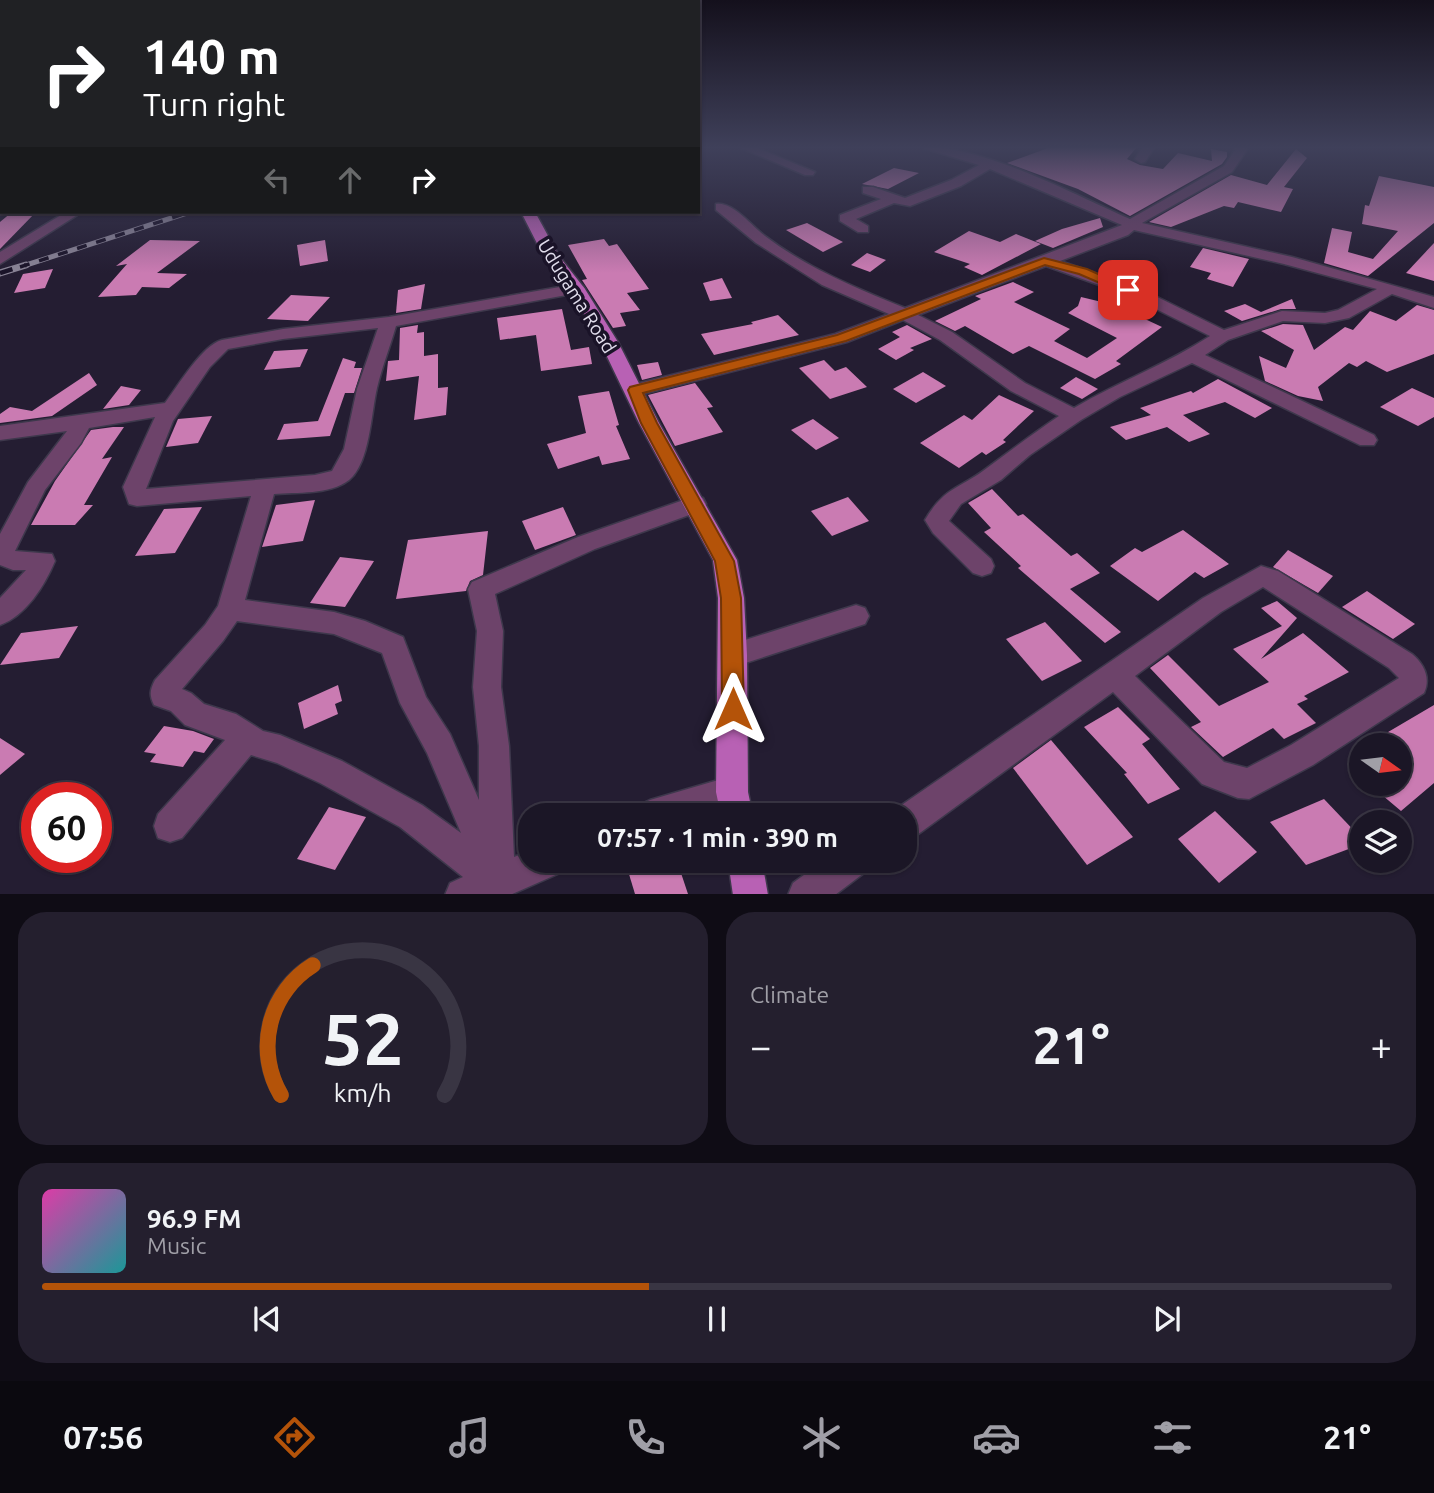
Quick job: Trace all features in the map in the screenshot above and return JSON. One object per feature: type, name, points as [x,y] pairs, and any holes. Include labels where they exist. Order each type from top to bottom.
[{"type":"main road","name":"Udugama Road","points":[[529,214],[552,257],[577,289],[635,390],[649,423],[715,540],[730,580],[734,803]]},
{"type":"main road","points":[[747,873],[751,894]]},
{"type":"street","points":[[869,190],[905,203],[938,190]]},
{"type":"street","points":[[1049,190],[1133,225],[1287,260],[1391,288],[1434,303]]},
{"type":"street","points":[[635,390],[800,350],[906,315],[1124,232],[1140,217],[1190,190]]},
{"type":"street","points":[[863,229],[845,218],[892,199]]},
{"type":"street","points":[[721,207],[761,240],[828,282],[906,315],[946,336],[1018,387],[1074,416]]},
{"type":"street","points":[[0,259],[72,214]]},
{"type":"street","points":[[1044,261],[1106,281],[1191,318],[1222,336]]},
{"type":"street","points":[[982,566],[941,527],[937,520],[939,514],[953,498],[993,475],[1023,450],[1113,393],[1192,356],[1222,336],[1282,316],[1325,318],[1343,314],[1391,288]]},
{"type":"street","points":[[388,322],[367,388],[352,455],[340,477],[325,481],[136,498],[134,490],[143,461],[170,408],[216,348],[222,345],[283,334],[388,322],[577,289]]},
{"type":"street","points":[[1192,356],[1367,440]]},
{"type":"street","points":[[0,433],[170,408]]},
{"type":"street","points":[[0,614],[34,581],[43,561],[12,561],[1,555],[36,488],[74,438],[81,423]]},
{"type":"street","points":[[265,487],[230,609],[214,633],[165,689],[164,696],[181,702],[195,715],[226,724],[259,744],[280,749],[331,772],[411,816],[498,882]]},
{"type":"street","points":[[498,882],[494,746],[487,687],[490,631],[481,589],[579,546],[695,504]]},
{"type":"street","points":[[917,814],[1114,674],[1212,606],[1261,576],[1399,660],[1411,671],[1414,684],[1302,755],[1249,784],[1238,783],[1213,772],[1114,674]]},
{"type":"street","points":[[230,609],[334,624],[356,629],[393,645],[414,703],[439,744],[498,882]]},
{"type":"street","points":[[733,655],[856,616]]},
{"type":"street","points":[[170,826],[247,738]]},
{"type":"street","points":[[462,894],[519,873]]},
{"type":"street","points":[[805,894],[835,873]]},
{"type":"building","points":[[1079,190],[1176,190],[1130,216]]},
{"type":"building","points":[[1205,190],[1293,190],[1281,212],[1238,202],[1234,208],[1224,206],[1171,227],[1149,222]]},
{"type":"building","points":[[1374,190],[1434,190],[1434,223],[1368,276],[1324,263],[1332,228],[1352,232],[1348,252],[1373,259],[1398,231],[1362,224],[1365,205],[1369,206]]},
{"type":"building","points":[[10,214],[34,214],[0,249],[0,222]]},
{"type":"building","points":[[1100,218],[1103,227],[1053,248],[1035,241],[1062,229]]},
{"type":"building","points":[[807,223],[843,242],[823,252],[786,230]]},
{"type":"building","points":[[969,231],[1000,242],[1016,234],[1041,244],[982,275],[964,267],[970,264],[934,252]]},
{"type":"building","points":[[604,239],[609,246],[617,244],[649,289],[627,293],[640,310],[620,313],[626,326],[613,328],[582,280],[587,279],[568,245]]},
{"type":"building","points":[[150,240],[200,241],[157,273],[187,274],[169,288],[142,287],[136,295],[98,297],[127,264],[116,266]]},
{"type":"building","points":[[325,240],[328,261],[300,266],[297,245]]},
{"type":"building","points":[[1434,243],[1434,281],[1406,273]]},
{"type":"building","points":[[1203,248],[1249,259],[1233,287],[1207,279],[1211,273],[1190,267]]},
{"type":"building","points":[[867,253],[886,260],[870,272],[851,265]]},
{"type":"building","points":[[53,269],[45,288],[14,293],[23,274]]},
{"type":"building","points":[[722,278],[732,298],[710,301],[703,283]]},
{"type":"building","points":[[1013,282],[1034,292],[1014,302],[1070,329],[1054,341],[1087,358],[1117,338],[1068,313],[1078,306],[1081,297],[1106,303],[1119,295],[1129,298],[1142,305],[1130,312],[1162,327],[1116,361],[1121,364],[1095,379],[1029,346],[1013,354],[965,326],[955,331],[935,321],[981,299],[975,296]]},
{"type":"building","points":[[425,284],[421,309],[396,313],[398,290]]},
{"type":"building","points":[[291,295],[330,297],[308,321],[267,319]]},
{"type":"building","points":[[1292,299],[1296,309],[1281,309],[1242,321],[1224,311],[1245,304],[1261,312]]},
{"type":"building","points":[[1417,305],[1434,310],[1434,354],[1387,372],[1366,361],[1357,367],[1349,363],[1318,387],[1323,401],[1298,396],[1265,381],[1259,356],[1286,368],[1294,350],[1261,331],[1283,324],[1303,325],[1314,350],[1345,327],[1353,330],[1370,311],[1396,321]]},
{"type":"building","points":[[562,309],[571,350],[589,347],[592,364],[541,371],[536,335],[500,340],[497,318]]},
{"type":"building","points":[[778,315],[799,335],[714,355],[701,334],[753,324],[751,322]]},
{"type":"building","points":[[418,325],[417,333],[424,332],[424,356],[438,354],[438,388],[448,387],[446,415],[414,420],[419,376],[386,381],[388,361],[399,360],[400,328]]},
{"type":"building","points":[[907,325],[932,339],[910,348],[914,350],[896,360],[878,349],[900,337],[892,332]]},
{"type":"building","points":[[308,349],[300,367],[264,370],[274,351]]},
{"type":"building","points":[[343,358],[356,362],[354,368],[362,368],[354,393],[345,393],[330,436],[277,440],[284,424],[318,421]]},
{"type":"building","points":[[824,360],[835,371],[846,367],[867,387],[830,399],[799,368]]},
{"type":"building","points":[[658,362],[662,375],[642,380],[637,365]]},
{"type":"building","points":[[923,372],[946,386],[916,403],[893,389]]},
{"type":"building","points":[[89,373],[97,385],[52,416],[0,423],[0,414],[10,407],[32,411]]},
{"type":"building","points":[[1076,377],[1098,389],[1082,399],[1060,388]]},
{"type":"building","points":[[1218,379],[1272,408],[1255,418],[1225,402],[1183,415],[1210,434],[1189,442],[1167,427],[1126,440],[1110,427],[1151,415],[1140,408],[1191,391],[1193,393]]},
{"type":"building","points":[[695,383],[713,407],[707,408],[723,432],[675,446],[648,395]]},
{"type":"building","points":[[121,386],[141,390],[129,405],[103,409]]},
{"type":"building","points":[[1412,388],[1434,398],[1434,417],[1418,426],[1380,407]]},
{"type":"building","points":[[609,391],[619,425],[616,426],[630,459],[602,465],[599,456],[558,469],[547,444],[586,433],[578,396]]},
{"type":"building","points":[[999,395],[1034,411],[1003,440],[1006,442],[986,455],[982,452],[959,468],[920,443],[964,415],[972,420]]},
{"type":"building","points":[[212,416],[198,443],[166,447],[178,419]]},
{"type":"building","points":[[813,419],[839,438],[816,450],[791,430]]},
{"type":"building","points":[[124,427],[102,459],[112,457],[84,505],[93,505],[75,525],[31,525],[55,481],[91,430]]},
{"type":"building","points":[[992,489],[1018,516],[1023,514],[1071,556],[1077,553],[1100,573],[1070,589],[1121,632],[1105,643],[1018,568],[1021,566],[984,532],[991,528],[968,503]]},
{"type":"building","points":[[848,497],[869,521],[832,536],[811,511]]},
{"type":"building","points":[[315,500],[303,541],[262,547],[276,505]]},
{"type":"building","points":[[202,507],[175,553],[135,556],[164,509]]},
{"type":"building","points":[[563,507],[576,535],[535,550],[522,521]]},
{"type":"building","points":[[1183,530],[1229,564],[1204,578],[1195,572],[1158,601],[1110,566],[1135,548],[1142,552]]},
{"type":"building","points":[[488,531],[483,575],[470,581],[466,591],[396,599],[408,540]]},
{"type":"building","points":[[1288,550],[1333,576],[1318,593],[1273,567]]},
{"type":"building","points":[[340,557],[374,561],[345,607],[310,603]]},
{"type":"building","points":[[1367,591],[1415,624],[1393,639],[1342,607]]},
{"type":"building","points":[[1277,601],[1297,618],[1261,659],[1303,633],[1349,672],[1304,696],[1308,699],[1297,704],[1316,723],[1284,739],[1273,728],[1223,757],[1191,727],[1201,722],[1150,668],[1168,655],[1219,706],[1269,682],[1233,649],[1282,626],[1261,608]]},
{"type":"building","points":[[1045,622],[1082,661],[1042,681],[1006,639]]},
{"type":"building","points":[[78,626],[59,658],[0,665],[21,633]]},
{"type":"building","points":[[338,685],[342,701],[335,704],[338,714],[304,729],[298,703]]},
{"type":"building","points":[[1434,705],[1434,783],[1402,810],[1383,796],[1412,796],[1412,733],[1386,733]]},
{"type":"building","points":[[1118,707],[1150,739],[1142,744],[1180,789],[1148,804],[1124,774],[1127,773],[1084,727]]},
{"type":"building","points":[[164,726],[193,731],[214,739],[204,753],[194,751],[183,767],[150,762],[156,754],[144,752]]},
{"type":"building","points":[[0,738],[25,754],[0,775]]},
{"type":"building","points":[[1051,740],[1133,837],[1087,865],[1013,768]]},
{"type":"building","points":[[1324,799],[1349,825],[1349,849],[1306,865],[1270,822]]},
{"type":"building","points":[[329,807],[366,817],[335,870],[297,859]]},
{"type":"building","points":[[1215,811],[1257,852],[1219,883],[1178,839]]},
{"type":"building","points":[[629,873],[681,873],[688,894],[635,894]]},
{"type":"railway","points":[[20,267],[184,214]]},
{"type":"railway","points":[[0,273],[26,265]]},
{"type":"route","points":[[733,709],[730,580],[715,540],[649,423],[635,390],[841,338],[1044,261],[1083,271],[1128,290]]}]
